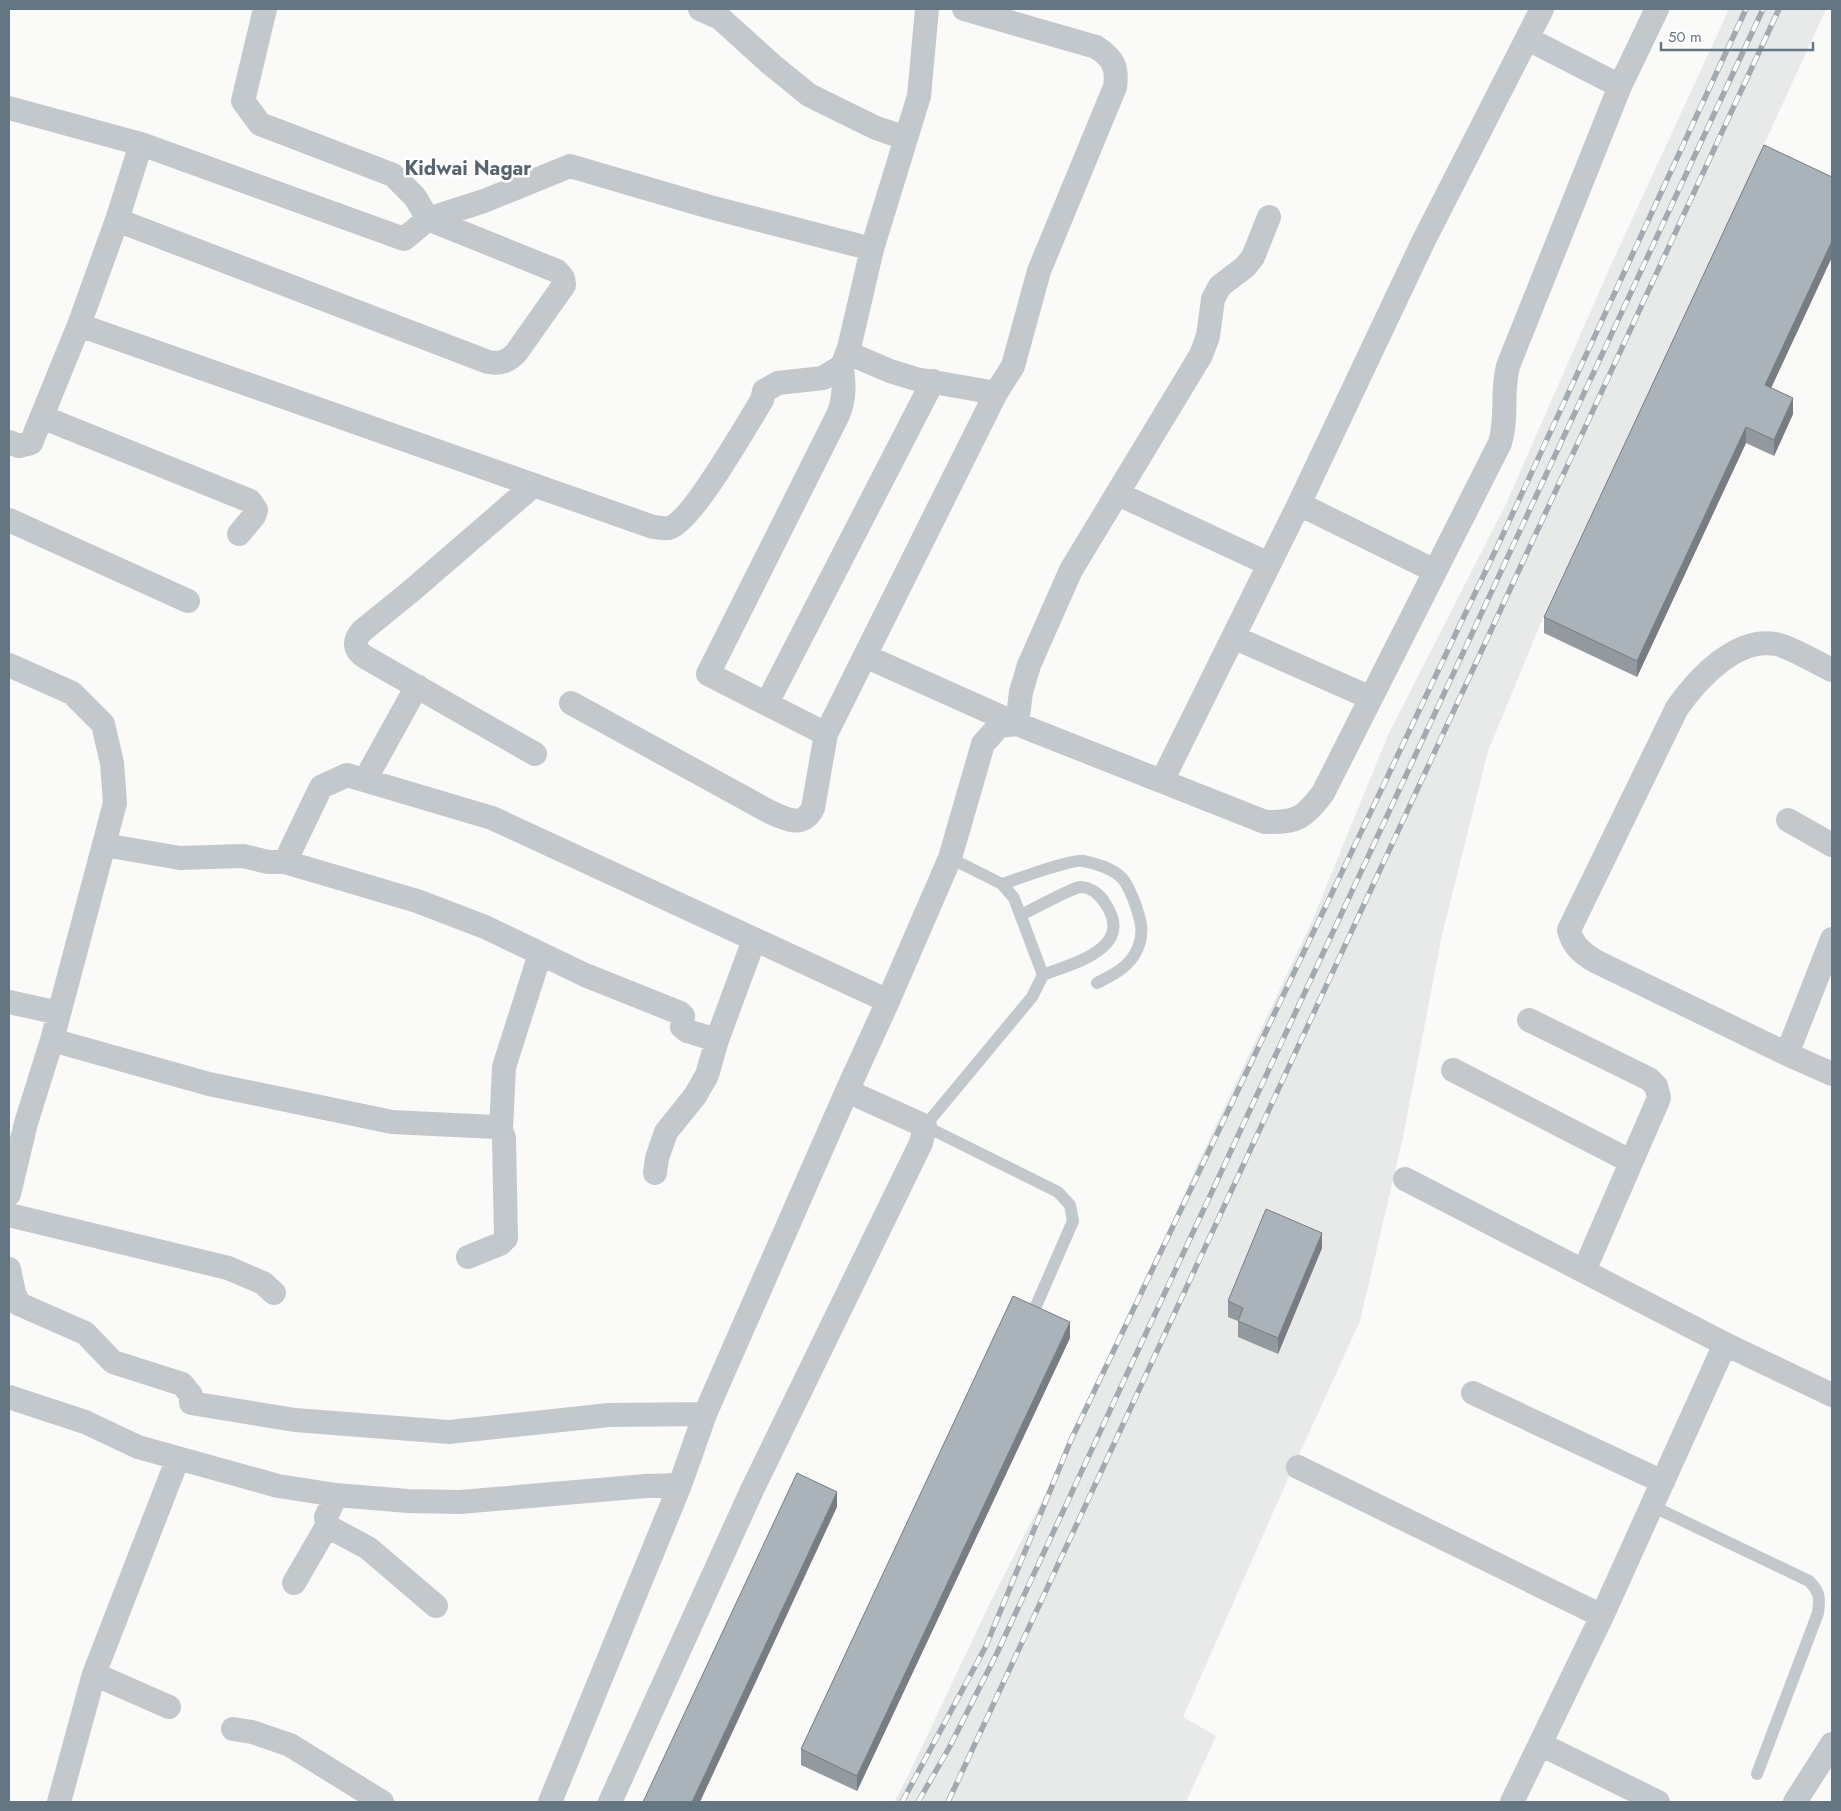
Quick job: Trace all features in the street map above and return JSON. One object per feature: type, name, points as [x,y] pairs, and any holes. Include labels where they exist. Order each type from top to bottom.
[{"type":"street","points":[[117,220],[488,362],[499,364],[509,360],[516,354],[564,285],[563,278],[557,271],[428,219],[415,197],[393,175],[260,124],[244,101],[265,9]]},
{"type":"street","points":[[700,9],[720,18],[772,65],[809,95],[876,128],[906,138]]},
{"type":"street","points":[[826,734],[708,674],[843,402],[845,359],[872,248],[919,96],[927,9]]},
{"type":"street","points":[[571,703],[761,808],[785,819],[801,820],[809,816],[813,808],[826,734],[996,393],[1013,366],[1039,271],[1115,87],[1117,75],[1113,63],[1106,54],[1096,47],[964,9]]},
{"type":"street","points":[[1162,781],[1299,504],[1424,242],[1542,9]]},
{"type":"street","points":[[865,656],[1017,724],[1265,822],[1285,823],[1299,818],[1310,809],[1322,793],[1500,443],[1505,428],[1504,380],[1508,366],[1620,86],[1657,9]]},
{"type":"street","points":[[1528,39],[1620,86]]},
{"type":"street","points":[[9,108],[141,144],[404,239],[428,219],[484,201],[570,166],[710,207],[872,248]]},
{"type":"street","points":[[9,442],[19,446],[31,443],[79,325],[117,220],[141,144]]},
{"type":"street","points":[[1017,724],[1021,692],[1029,665],[1056,600],[1071,570],[1201,355],[1208,336],[1213,299],[1220,286],[1245,267],[1253,256],[1269,218]]},
{"type":"street","points":[[79,325],[653,527],[669,528],[680,521],[699,500],[762,400],[764,391],[778,383],[823,378],[845,359]]},
{"type":"street","points":[[845,359],[933,381],[996,393]]},
{"type":"street","points":[[767,704],[933,381]]},
{"type":"street","points":[[42,417],[250,501],[256,510],[254,516],[239,534]]},
{"type":"street","points":[[534,485],[357,637],[355,645],[358,652],[535,754]]},
{"type":"street","points":[[1118,494],[1269,564]]},
{"type":"street","points":[[1299,504],[1435,571]]},
{"type":"street","points":[[9,520],[188,601]]},
{"type":"street","points":[[1233,637],[1371,698]]},
{"type":"street","points":[[1832,670],[1778,644],[1758,643],[1740,650],[1710,669],[1691,688],[1677,708],[1569,930],[1572,941],[1581,952],[1595,961],[1832,1074]]},
{"type":"street","points":[[9,665],[72,692],[103,724],[112,763],[115,803],[52,1040],[26,1123],[9,1194]]},
{"type":"street","points":[[365,780],[417,686]]},
{"type":"street","points":[[550,1802],[680,1485],[705,1414],[950,858],[983,744],[999,726],[1017,724]]},
{"type":"street","points":[[285,862],[321,787],[347,775],[492,818],[888,1001]]},
{"type":"street","points":[[1788,820],[1832,845]]},
{"type":"street","points":[[104,845],[180,858],[244,856],[268,862],[285,862],[417,901],[485,927],[585,975],[680,1013],[682,1016],[682,1027],[686,1031],[717,1040]]},
{"type":"street","points":[[1787,1054],[1832,939]]},
{"type":"street","points":[[655,1173],[657,1158],[666,1132],[695,1096],[707,1075],[717,1040],[754,940]]},
{"type":"street","points":[[468,1257],[500,1244],[506,1238],[504,1138],[501,1130],[504,1067],[540,954]]},
{"type":"street","points":[[9,1002],[59,1014]]},
{"type":"street","points":[[1529,1020],[1649,1079],[1656,1086],[1659,1098],[1584,1271]]},
{"type":"street","points":[[52,1040],[209,1084],[392,1122],[494,1127],[501,1130]]},
{"type":"street","points":[[1453,1070],[1630,1162]]},
{"type":"street","points":[[610,1802],[752,1490],[921,1143],[925,1126],[847,1091]]},
{"type":"street","points":[[1405,1179],[1725,1344],[1832,1395]]},
{"type":"street","points":[[9,1215],[228,1268],[263,1283],[274,1293]]},
{"type":"street","points":[[9,1269],[14,1293],[19,1304],[85,1334],[113,1362],[182,1384],[191,1395],[191,1403],[295,1420],[449,1432],[609,1415],[705,1414]]},
{"type":"street","points":[[1512,1802],[1602,1616],[1725,1344]]},
{"type":"street","points":[[1473,1393],[1663,1482]]},
{"type":"street","points":[[9,1397],[85,1422],[138,1447],[278,1486],[336,1495],[408,1501],[460,1502],[646,1486],[680,1485]]},
{"type":"street","points":[[59,1802],[94,1674],[178,1458]]},
{"type":"street","points":[[1298,1467],[1602,1616]]},
{"type":"street","points":[[294,1583],[327,1526],[326,1517],[336,1495]]},
{"type":"street","points":[[327,1526],[368,1548],[436,1606]]},
{"type":"street","points":[[94,1674],[168,1707]]},
{"type":"street","points":[[233,1729],[252,1732],[290,1745],[382,1802]]},
{"type":"street","points":[[1540,1744],[1658,1802]]},
{"type":"street","points":[[1795,1802],[1832,1744]]},
{"type":"lane","points":[[950,858],[1002,884],[1014,898],[1043,976]]},
{"type":"lane","points":[[1002,884],[1082,861],[1108,869],[1122,878],[1140,916],[1142,926],[1139,946],[1134,956],[1123,969],[1096,983]]},
{"type":"lane","points":[[1021,915],[1079,887],[1090,889],[1100,896],[1106,905],[1112,919],[1112,937],[1108,944],[1098,953],[1043,976],[1032,997],[925,1126],[1058,1192],[1070,1205],[1072,1221],[1036,1306]]},
{"type":"lane","points":[[1652,1506],[1809,1582],[1816,1588],[1820,1598],[1818,1613],[1757,1774]]},
{"type":"shaded area","points":[[1729,9],[1826,9],[1721,239],[1547,608],[1488,751],[1442,935],[1403,1137],[1360,1321],[1183,1717],[1216,1736],[1186,1802],[894,1802],[989,1605],[1095,1396],[1199,1161],[1313,919],[1388,735],[1506,504],[1611,265]]},
{"type":"building","points":[[1764,145],[1832,177],[1832,241],[1765,385],[1793,398],[1774,440],[1746,427],[1637,661],[1544,617]]},
{"type":"building","points":[[1266,1209],[1322,1233],[1278,1338],[1238,1321],[1243,1308],[1228,1301]]},
{"type":"building","points":[[1013,1296],[1070,1322],[857,1776],[801,1749]]},
{"type":"building","points":[[797,1473],[837,1492],[692,1802],[643,1802]]},
{"type":"railway","points":[[902,1802],[986,1646],[1071,1440],[1499,543],[1746,9]]},
{"type":"railway","points":[[918,1802],[949,1748],[997,1653],[1763,9]]},
{"type":"railway","points":[[948,1802],[1779,9]]},
{"type":"district","name":"Kidwai Nagar","points":[[468,168]]}]
